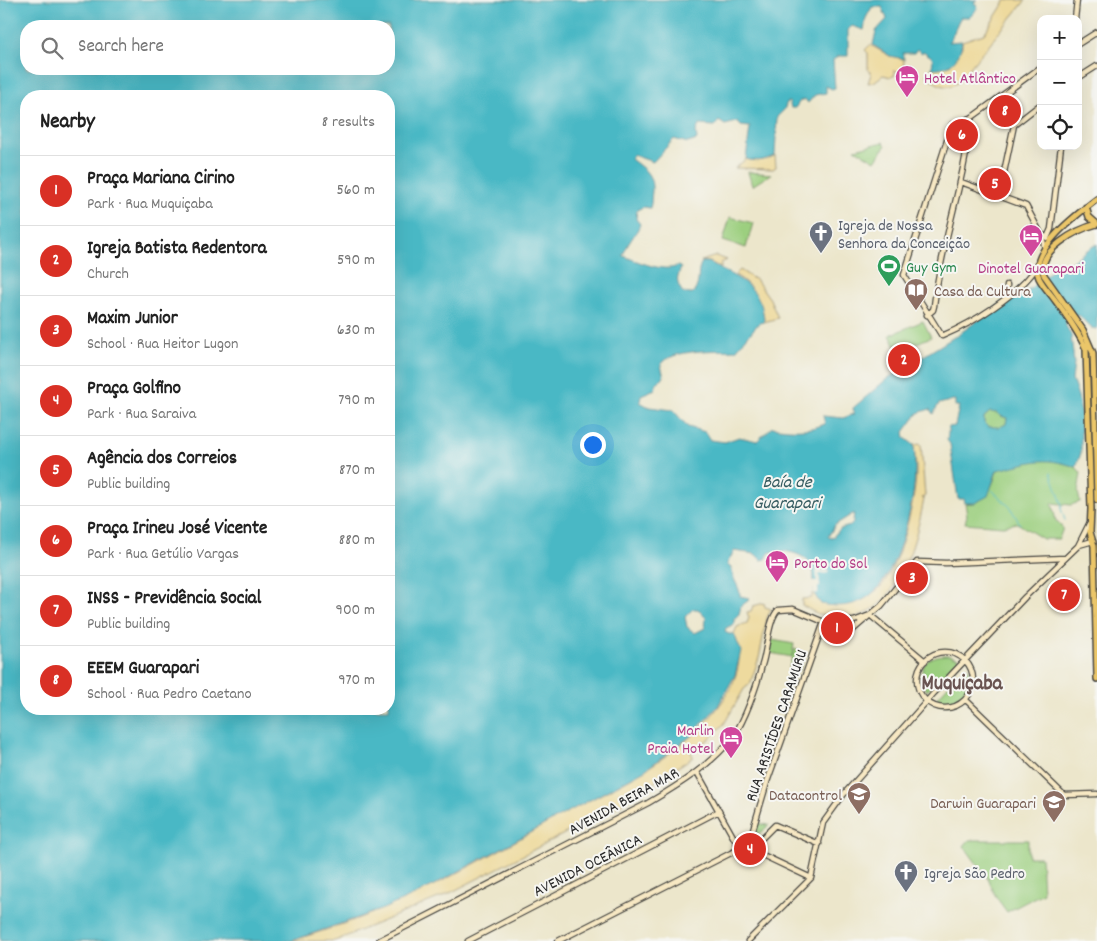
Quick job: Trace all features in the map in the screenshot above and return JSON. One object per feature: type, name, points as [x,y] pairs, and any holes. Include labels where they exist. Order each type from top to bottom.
[{"type":"main road","points":[[1097,199],[1057,234],[1045,248],[1037,268],[1041,277],[1090,342],[1093,353],[1097,500]]},
{"type":"main road","points":[[1041,277],[1043,265],[1055,247],[1067,237],[1097,224],[1089,217],[1086,207]]},
{"type":"main road","points":[[1074,321],[1086,349],[1088,363],[1090,520],[1095,541],[1097,676]]},
{"type":"street","points":[[1075,15],[1077,0]]},
{"type":"street","points":[[1082,41],[1097,32]]},
{"type":"street","points":[[1082,75],[1097,66]]},
{"type":"street","points":[[1037,70],[970,121],[965,120],[952,125],[904,275],[927,315],[942,336],[966,325],[1006,297],[1027,281],[1037,268]]},
{"type":"street","points":[[999,196],[1014,124],[1040,105]]},
{"type":"street","points":[[933,324],[938,274],[961,182],[970,121]]},
{"type":"street","points":[[1041,234],[1047,238],[1051,229],[1061,150]]},
{"type":"street","points":[[961,182],[1026,206],[1041,234],[1045,248]]},
{"type":"street","points":[[1051,229],[1057,234]]},
{"type":"street","points":[[1027,281],[1041,277]]},
{"type":"street","points":[[1006,297],[1008,285]]},
{"type":"street","points":[[927,315],[933,310]]},
{"type":"street","points":[[748,941],[811,878],[823,823],[844,794],[926,701],[1078,546],[1087,532],[1090,520]]},
{"type":"street","points":[[1078,546],[1095,541]]},
{"type":"street","points":[[822,630],[847,635],[856,630],[881,606],[917,562],[946,563],[1065,558]]},
{"type":"street","name":"AVENIDA BEIRA MAR","points":[[378,941],[674,789],[697,772],[735,733],[762,666],[775,613],[790,609],[824,622]]},
{"type":"street","points":[[824,622],[848,622],[870,615]]},
{"type":"street","points":[[870,615],[925,661]]},
{"type":"street","name":"RUA ARISTÍDES CARAMURU","points":[[745,843],[751,836],[767,782],[824,622]]},
{"type":"street","points":[[947,652],[966,660],[974,680],[966,700],[949,708],[933,706],[926,701],[920,693],[917,682],[920,667],[925,661],[939,653],[947,652]]},
{"type":"street","points":[[966,700],[1064,795],[1097,794]]},
{"type":"street","points":[[697,772],[742,850],[749,854],[754,851],[811,878]]},
{"type":"street","name":"AVENIDA OCEÂNICA","points":[[468,941],[719,811]]},
{"type":"street","points":[[558,941],[694,870],[742,850],[745,843],[760,840],[775,825],[819,844]]},
{"type":"street","name":"RUA ARISTÍDES CARAMURU","points":[[751,836],[754,851]]},
{"type":"green space","points":[[964,123],[969,125],[965,147],[950,144],[955,126]]},
{"type":"green space","points":[[883,142],[886,145],[875,161],[855,149]]},
{"type":"green space","points":[[748,172],[771,174],[752,186]]},
{"type":"green space","points":[[730,217],[753,223],[746,248],[723,241]]},
{"type":"green space","points":[[923,321],[931,337],[900,350],[896,347],[890,335]]},
{"type":"green space","points":[[990,412],[998,413],[1007,418],[1006,424],[1000,428],[988,427],[984,423],[984,417]]},
{"type":"green space","points":[[1052,459],[1076,467],[1081,473],[1078,492],[1080,502],[1071,505],[1052,503],[1056,521],[1063,528],[1059,539],[1043,539],[1017,523],[1003,526],[965,523],[967,515],[965,503],[977,502],[987,494],[997,470],[1035,460]]},
{"type":"green space","points":[[846,624],[848,629],[846,631],[826,629],[825,627]]},
{"type":"green space","points":[[772,640],[794,644],[792,656],[795,649],[805,653],[799,671],[789,668],[792,657],[770,653]]},
{"type":"green space","points":[[949,655],[959,658],[960,662],[927,691],[922,676],[924,664],[934,657]]},
{"type":"green space","points":[[965,667],[968,668],[970,684],[964,697],[952,704],[936,703],[936,699]]},
{"type":"green space","points":[[759,815],[760,824],[769,825],[755,838],[751,837]]},
{"type":"green space","points":[[969,840],[1028,840],[1028,857],[1041,857],[1043,893],[1007,912],[996,897],[988,879],[964,846]]},
{"type":"sand","points":[[1006,0],[1026,0],[957,83],[944,86],[926,75],[932,68],[950,65],[962,47],[962,41],[984,34]]},
{"type":"sand","points":[[870,45],[890,56],[904,59],[903,72],[894,71],[895,75],[891,77],[883,75],[874,82],[868,83],[871,74],[868,69],[868,53],[865,50]]},
{"type":"sand","points":[[775,155],[776,167],[773,169],[735,168],[746,159],[761,160]]},
{"type":"sand","points":[[716,256],[727,260],[721,263],[721,268],[710,262],[701,261]]},
{"type":"sand","points":[[740,270],[757,281],[770,299],[778,318],[764,322],[762,308],[756,295],[747,284],[735,275]]},
{"type":"sand","points":[[921,444],[925,496],[922,498],[924,499],[916,535],[909,555],[891,591],[879,604],[863,614],[845,618],[822,615],[802,605],[802,599],[812,598],[812,593],[836,605],[857,602],[876,591],[882,585],[894,563],[905,533],[915,488],[914,445]]},
{"type":"sand","points":[[764,603],[765,607],[771,609],[767,618],[759,658],[750,684],[744,689],[724,724],[709,739],[691,752],[693,757],[620,805],[448,894],[335,941],[291,941],[371,914],[436,884],[616,787],[671,752],[704,724],[727,694],[737,670],[739,658],[734,634],[737,627],[747,623],[749,618],[747,612],[751,611],[753,606]]},
{"type":"water","name":"Baía de Guarapari","points":[[0,0],[977,0],[974,2],[978,8],[970,17],[961,17],[948,42],[962,41],[957,58],[949,65],[938,68],[932,68],[933,58],[923,51],[922,53],[917,49],[914,53],[903,53],[904,59],[890,56],[873,45],[876,31],[887,19],[882,7],[872,7],[866,18],[864,30],[852,26],[848,30],[848,56],[839,56],[833,60],[835,88],[832,89],[826,86],[826,93],[815,95],[808,103],[805,99],[800,101],[795,108],[791,108],[789,102],[787,102],[784,110],[777,117],[775,155],[771,157],[764,160],[746,159],[750,127],[741,126],[737,122],[725,125],[719,121],[715,126],[699,125],[696,132],[697,140],[688,143],[674,139],[653,162],[633,155],[631,159],[644,169],[651,180],[651,202],[650,208],[643,207],[637,210],[636,219],[640,224],[626,247],[623,256],[658,267],[672,268],[678,266],[681,268],[678,278],[679,286],[683,293],[690,294],[696,288],[702,262],[712,264],[741,280],[753,290],[761,304],[764,322],[759,323],[736,350],[685,353],[666,360],[661,365],[664,377],[657,383],[655,389],[641,395],[640,402],[649,407],[673,410],[688,427],[705,432],[710,440],[725,442],[739,437],[757,441],[772,427],[785,429],[812,428],[825,424],[823,416],[843,418],[854,414],[853,408],[888,378],[959,334],[1017,292],[1020,297],[1056,267],[1059,269],[1097,244],[1097,329],[1091,328],[1079,315],[1065,324],[1071,335],[1074,363],[1072,380],[1078,396],[1081,414],[1081,453],[1076,467],[1053,461],[1036,461],[997,470],[988,496],[975,503],[965,503],[964,499],[958,499],[950,444],[947,440],[949,427],[955,426],[959,406],[955,406],[955,400],[953,400],[939,404],[933,414],[930,409],[918,413],[904,432],[905,438],[914,445],[915,458],[913,491],[909,512],[898,551],[885,578],[876,590],[854,604],[839,606],[821,604],[814,591],[813,570],[806,559],[794,553],[781,551],[769,553],[766,559],[761,560],[755,554],[734,551],[727,564],[732,569],[740,596],[749,598],[749,600],[741,606],[739,614],[734,619],[734,624],[726,628],[725,632],[734,634],[741,651],[735,675],[718,706],[691,736],[645,770],[419,893],[383,909],[291,941],[0,941]],"holes":[[[990,412],[998,413],[1007,418],[1006,424],[1000,427],[988,427],[984,423],[984,417]],[[854,513],[853,522],[850,526],[840,529],[832,538],[828,537],[835,525]],[[693,609],[698,609],[706,618],[705,628],[695,633],[687,627],[685,617]]]},
{"type":"pier","points":[[816,566],[819,571],[828,570],[828,573],[819,574],[820,587],[818,587],[818,593],[814,594],[812,581],[817,581]]},
{"type":"waterway","points":[[1051,472],[1062,504],[1061,509],[1065,520]]},
{"type":"waterway","points":[[992,490],[1010,507],[1020,524]]},
{"type":"place","name":"Hotel Atlântico","points":[[907,98]]},
{"type":"place","name":"EEEM Guarapari","points":[[1005,111]]},
{"type":"place","name":"Praça Irineu José Vicente","points":[[962,135]]},
{"type":"place","name":"Agência dos Correios","points":[[995,184]]},
{"type":"place","name":"Igreja de Nossa Senhora da Conceição","points":[[821,254]]},
{"type":"place","name":"Dinotel Guarapari","points":[[1031,257]]},
{"type":"place","name":"Guy Gym","points":[[889,287]]},
{"type":"place","name":"Casa da Cultura","points":[[916,311]]},
{"type":"place","name":"Igreja Batista Redentora","points":[[904,360]]},
{"type":"place","name":"Maxim Junior","points":[[912,578]]},
{"type":"place","name":"Porto do Sol","points":[[777,583]]},
{"type":"place","name":"INSS - Previdência Social","points":[[1064,595]]},
{"type":"place","name":"Praça Mariana Cirino","points":[[837,628]]},
{"type":"place","name":"Marlin Praia Hotel","points":[[731,759]]},
{"type":"place","name":"Datacontrol","points":[[859,815]]},
{"type":"place","name":"Darwin Guarapari","points":[[1054,823]]},
{"type":"place","name":"Praça Golfino","points":[[750,849]]},
{"type":"place","name":"Igreja São Pedro","points":[[906,893]]},
{"type":"district","name":"Muquiçaba","points":[[962,682]]}]
